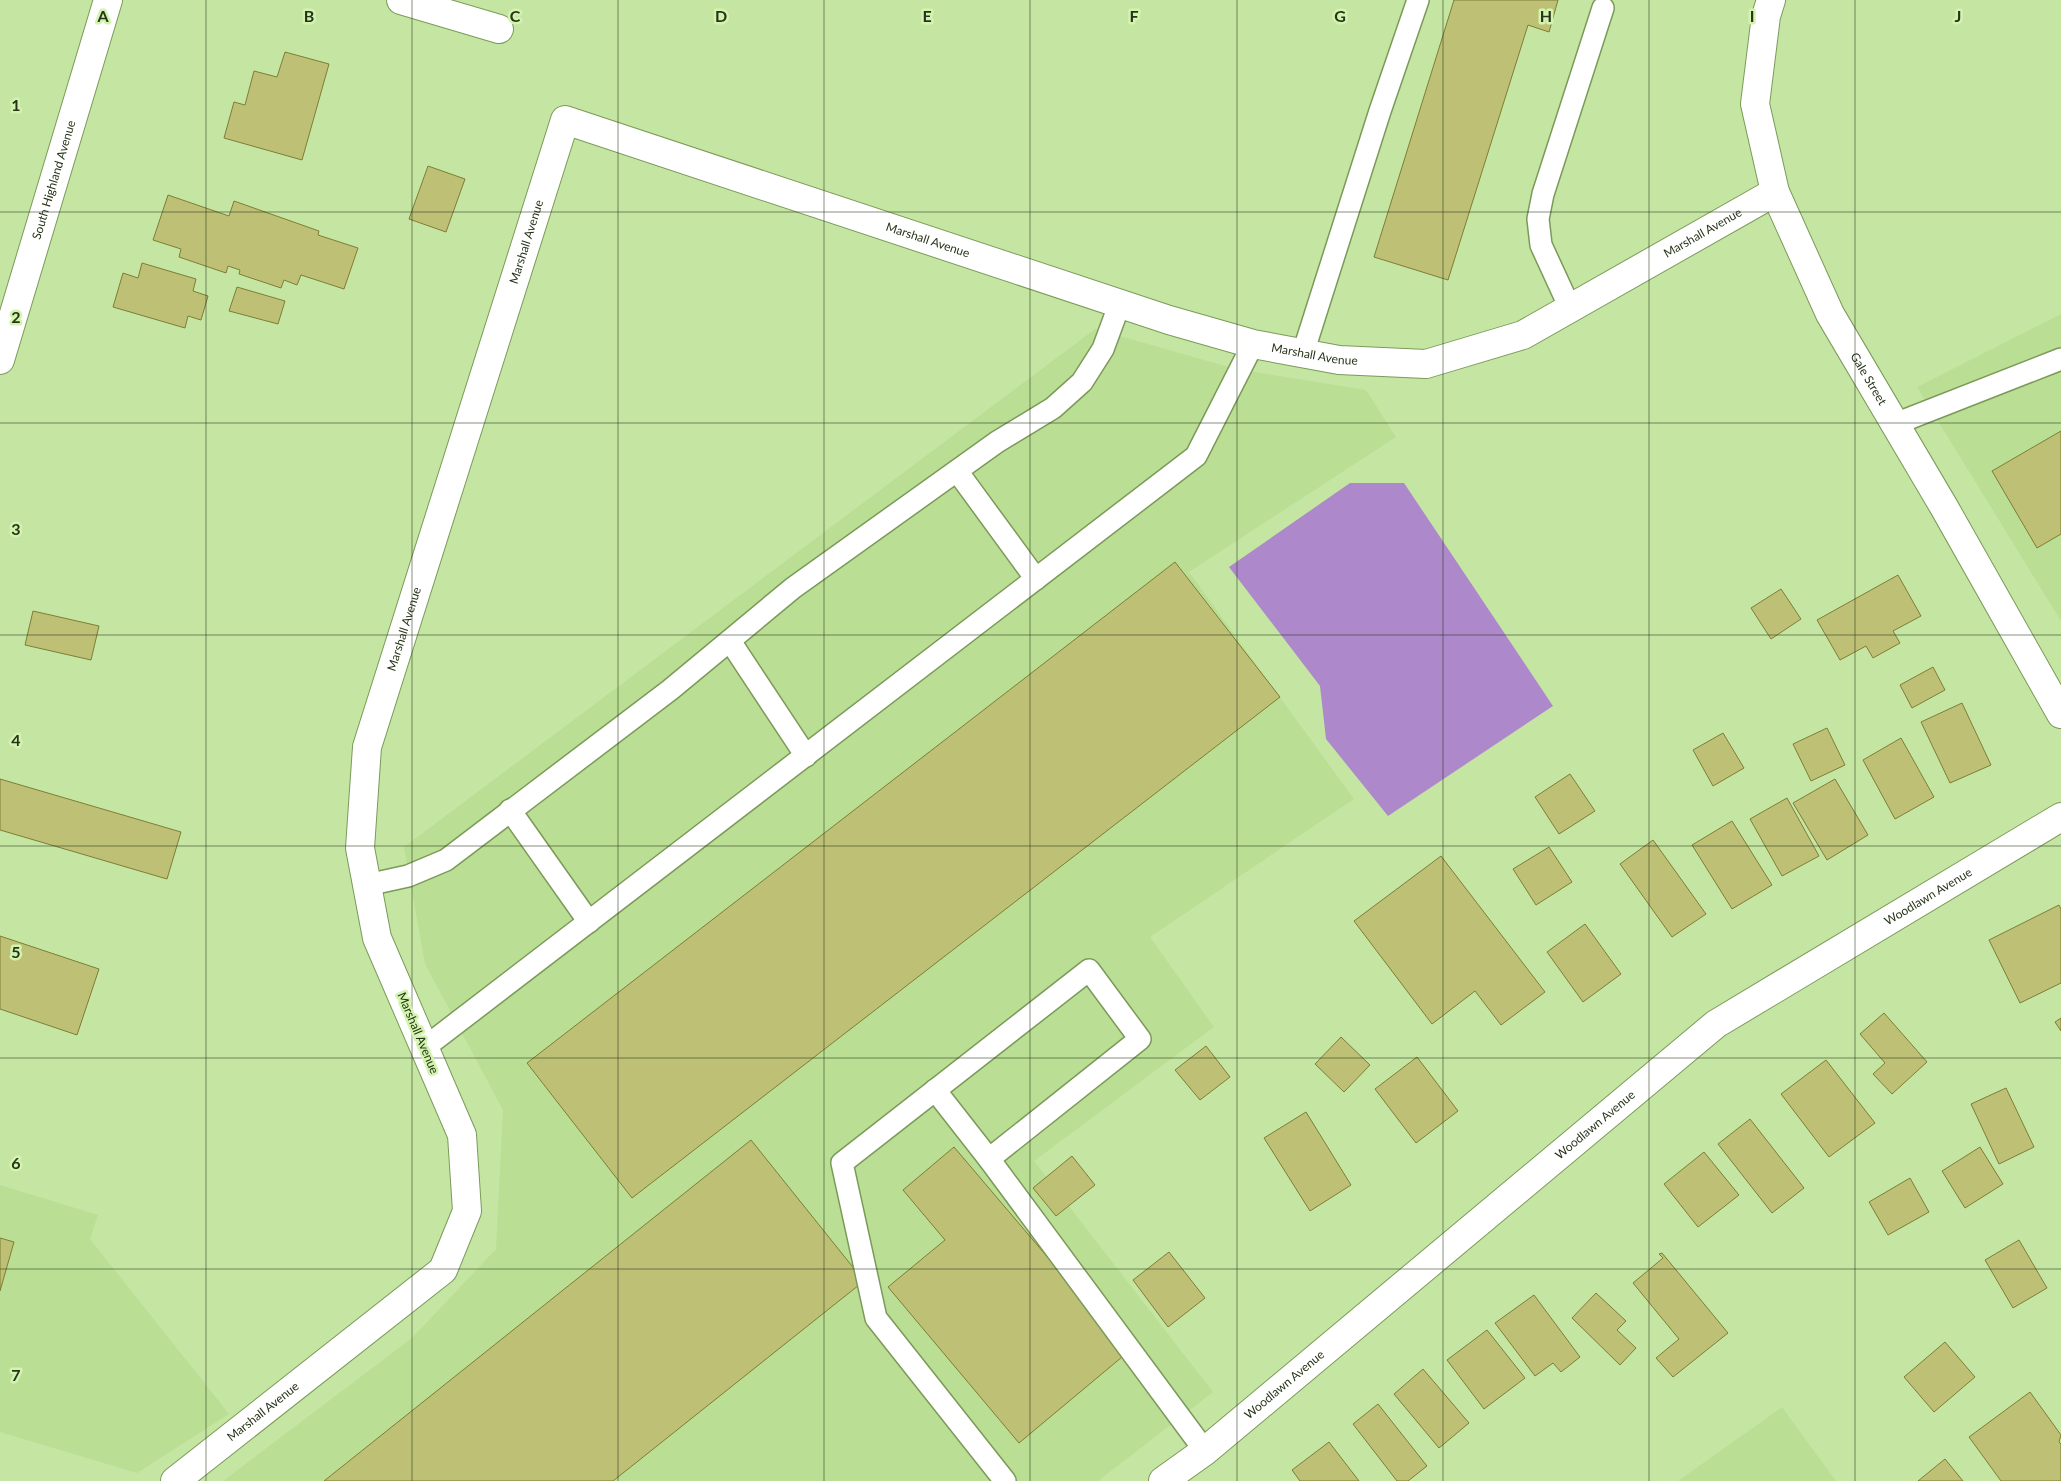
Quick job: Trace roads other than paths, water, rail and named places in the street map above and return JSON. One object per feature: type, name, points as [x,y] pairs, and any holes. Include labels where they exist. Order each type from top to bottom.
[{"type":"street","name":"South Highland Avenue","points":[[0,360],[108,0]]},
{"type":"street","points":[[401,0],[499,29]]},
{"type":"street","name":"Gale Street","points":[[1769,8],[1756,104],[1775,192],[1830,314],[2061,714]]},
{"type":"street","name":"Marshall Avenue","points":[[175,1481],[443,1270],[467,1211],[462,1135],[377,938],[360,848],[367,747],[565,120],[1120,303],[1253,344],[1339,360],[1426,364],[1523,335],[1775,192]]},
{"type":"street","name":"Woodlawn Avenue","points":[[1162,1481],[1204,1451],[1716,1024],[2061,817]]},
{"type":"lane","points":[[1303,353],[1380,111],[1418,0]]},
{"type":"lane","points":[[1570,308],[1541,244],[1538,220],[1543,194],[1603,8]]},
{"type":"lane","points":[[367,886],[408,876],[446,860],[670,690],[793,588],[997,442],[1053,408],[1082,382],[1103,350],[1120,303]]},
{"type":"lane","points":[[424,1048],[1196,456],[1253,344]]},
{"type":"lane","points":[[1895,424],[1974,395],[2061,359]]},
{"type":"lane","points":[[957,471],[1036,579]]},
{"type":"lane","points":[[730,641],[806,756]]},
{"type":"lane","points":[[510,810],[589,922]]},
{"type":"lane","points":[[989,1159],[1140,1040],[1089,970],[842,1163],[876,1318],[1005,1481]]},
{"type":"lane","points":[[935,1090],[989,1159],[1204,1451]]}]
